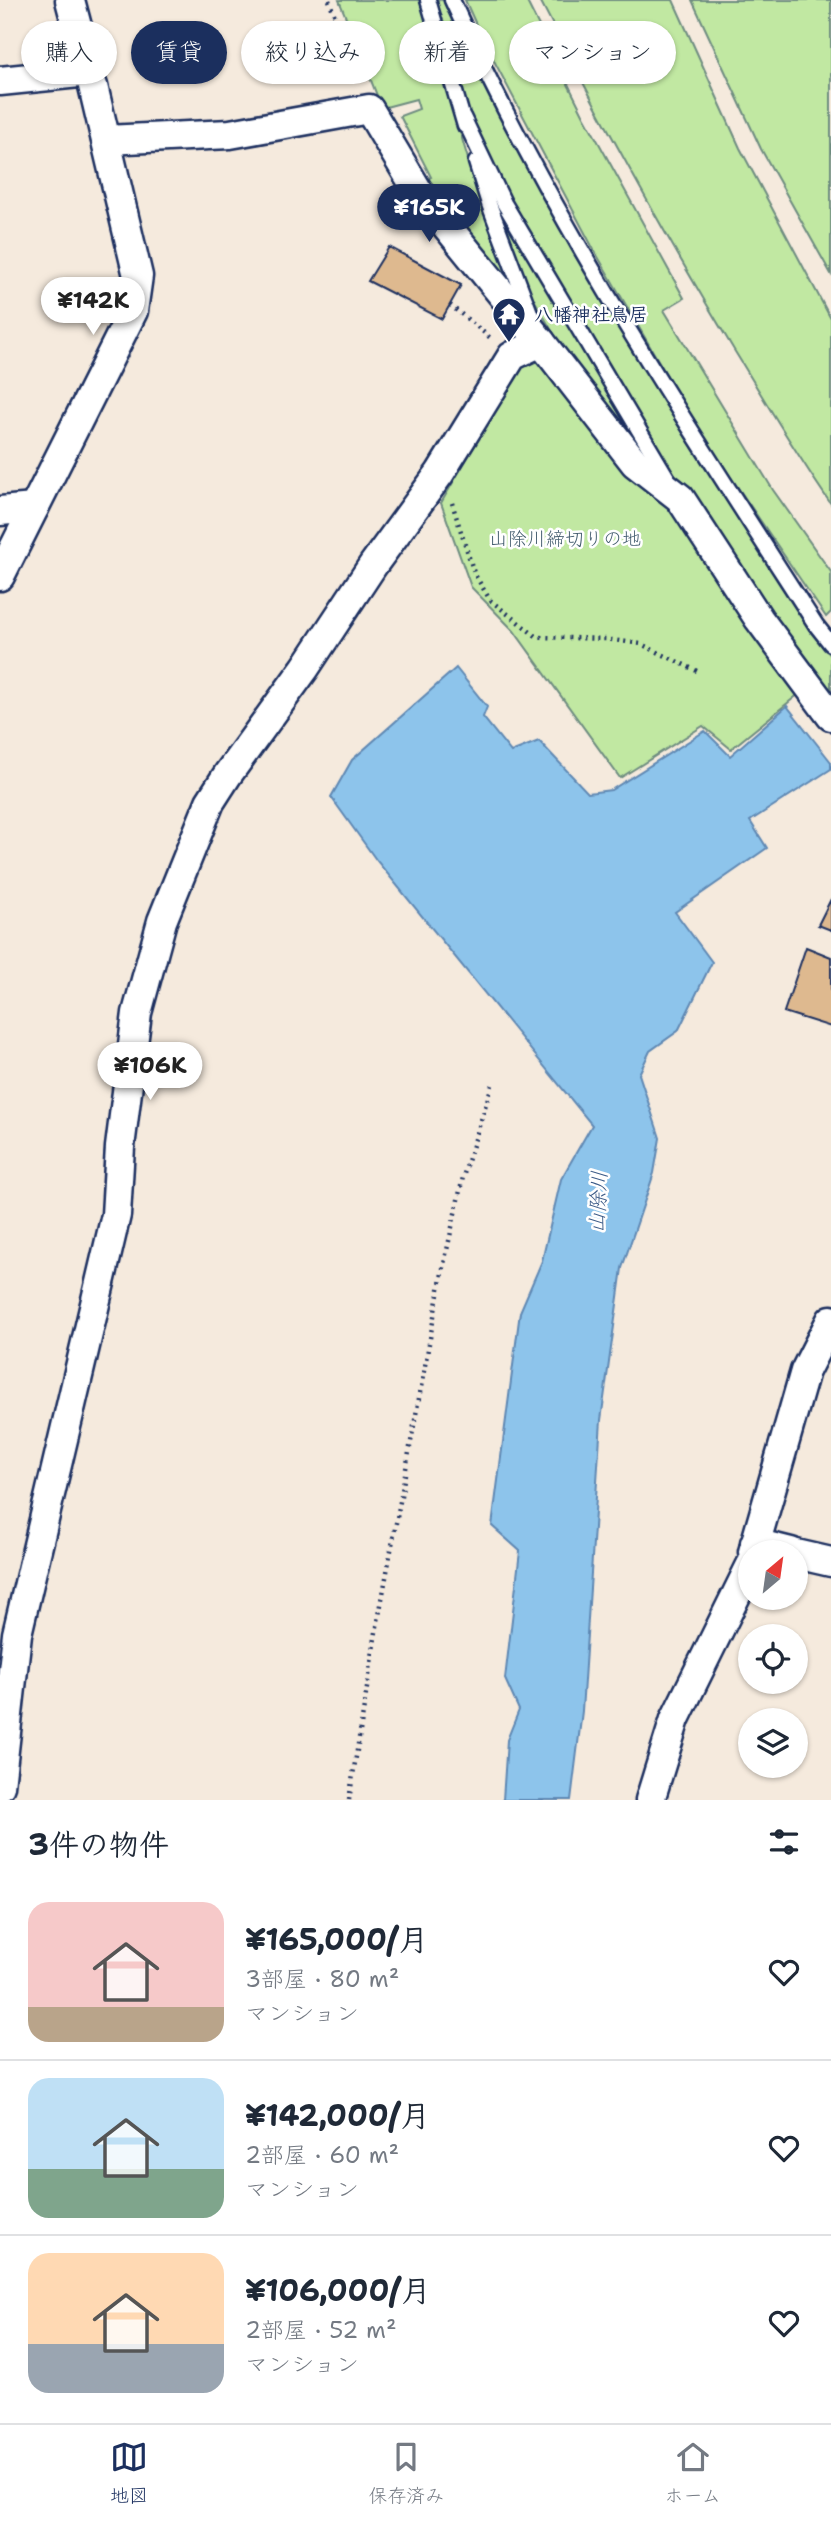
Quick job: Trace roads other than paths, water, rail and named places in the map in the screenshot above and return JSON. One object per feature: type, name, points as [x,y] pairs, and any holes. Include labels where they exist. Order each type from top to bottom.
[{"type":"street","points":[[0,81],[89,72],[70,0]]},
{"type":"street","points":[[0,576],[133,311],[138,276],[93,86]]},
{"type":"street","points":[[106,140],[230,134],[369,109],[418,191],[635,463],[680,499],[759,619],[831,716]]},
{"type":"street","points":[[0,1786],[17,1634],[116,1215],[120,1147],[137,1013],[162,921],[210,802],[305,668],[373,565],[440,473],[512,356],[541,342]]},
{"type":"street","points":[[0,511],[34,508]]},
{"type":"street","points":[[757,1540],[805,1371],[831,1320]]},
{"type":"street","points":[[808,1557],[831,1562]]},
{"type":"street","points":[[650,1800],[675,1718],[738,1586]]},
{"type":"lane","points":[[428,0],[489,204],[541,342]]},
{"type":"lane","points":[[452,0],[472,44],[581,250],[691,431],[831,644]]},
{"type":"lane","points":[[463,117],[504,203],[680,499]]},
{"type":"water","name":"山除川","points":[[456,668],[487,707],[483,717],[511,752],[539,741],[588,793],[611,790],[705,731],[730,756],[787,706],[831,762],[831,769],[750,821],[767,848],[675,912],[712,962],[678,1031],[650,1051],[639,1074],[660,1138],[654,1173],[622,1268],[601,1420],[582,1711],[571,1800],[503,1800],[507,1740],[519,1710],[505,1679],[520,1551],[492,1526],[520,1312],[542,1261],[561,1179],[592,1125],[377,861],[331,797],[352,760]]},
{"type":"place","name":"八幡神社鳥居","points":[[509,344]]},
{"type":"park label","name":"山除川締切りの地","points":[[565,538]]}]
